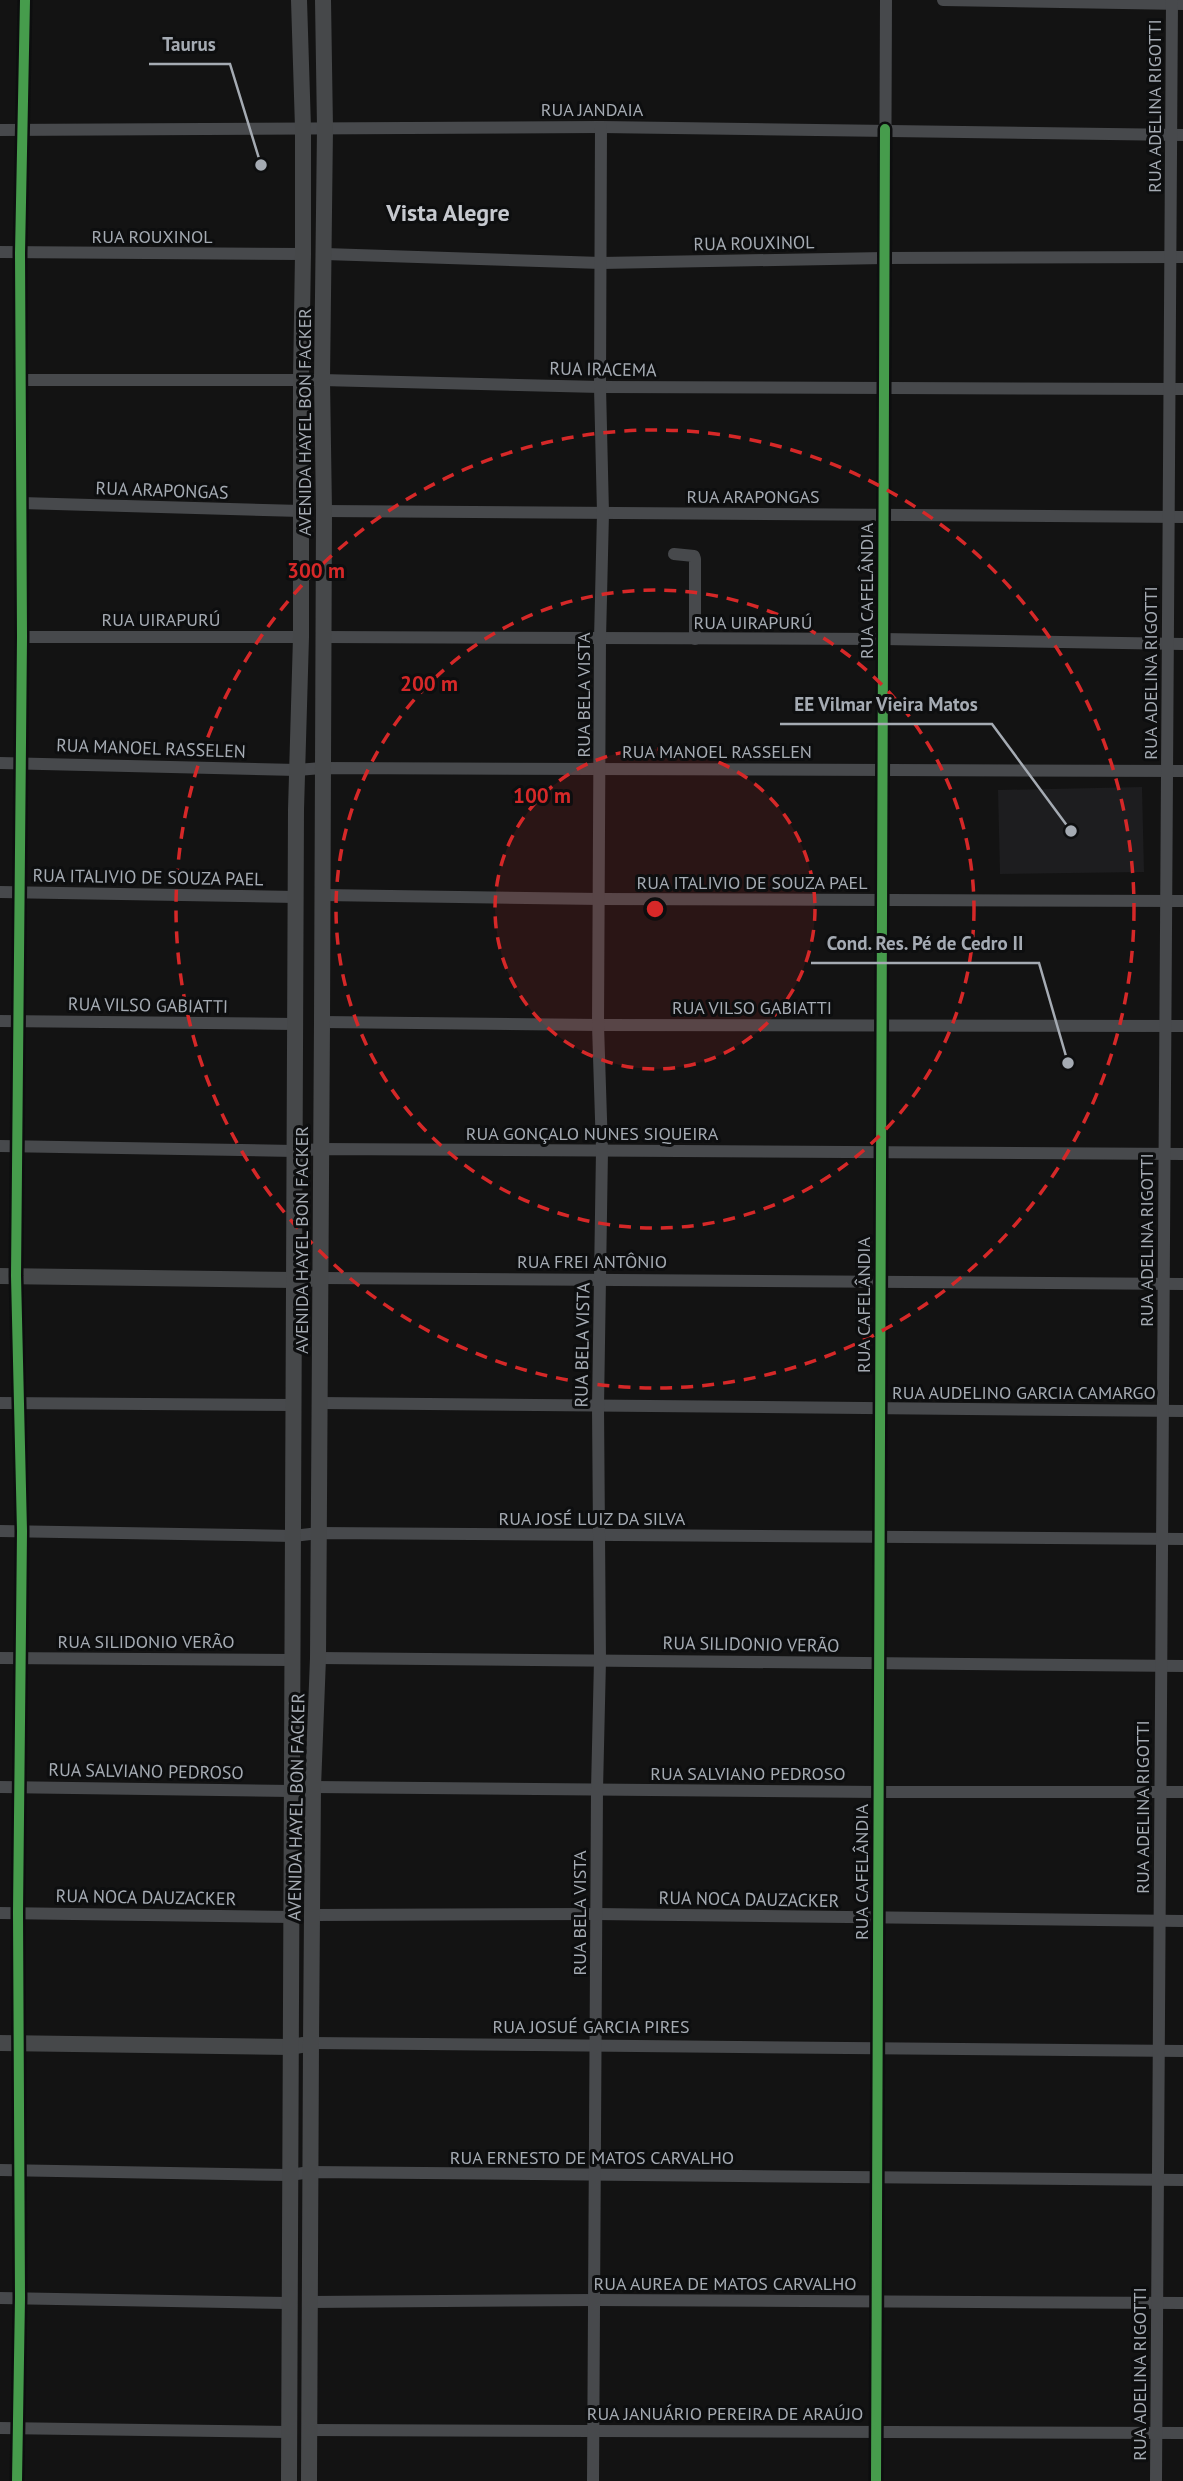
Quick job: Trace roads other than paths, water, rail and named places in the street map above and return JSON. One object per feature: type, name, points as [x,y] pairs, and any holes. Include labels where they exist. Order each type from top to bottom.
[{"type":"main road","name":"AVENIDA HAYEL BON FACKER","points":[[289,2481],[295,1024],[303,254],[299,0]]},
{"type":"main road","name":"AVENIDA HAYEL BON FACKER","points":[[309,2481],[313,1787],[318,1658],[322,1022],[322,380],[325,254],[323,0]]},
{"type":"main road","name":"RUA FREI ANTÔNIO","points":[[8,1276],[295,1280],[320,1278]]},
{"type":"main road","name":"RUA JOSUÉ GARCIA PIRES","points":[[0,2043],[292,2047],[311,2043]]},
{"type":"street","points":[[17,2481],[22,1531],[18,1403],[8,1276],[18,1146],[22,637],[20,253],[25,0]]},
{"type":"street","name":"RUA CAFELÂNDIA","points":[[876,2481],[886,0]]},
{"type":"street","points":[[943,0],[1175,3]]},
{"type":"street","name":"RUA ADELINA RIGOTTI","points":[[1156,2481],[1169,517],[1177,389],[1175,3]]},
{"type":"street","name":"RUA JANDAIA","points":[[0,130],[601,127],[1177,134]]},
{"type":"street","name":"RUA BELA VISTA","points":[[593,2481],[600,1660],[598,1407],[602,1150],[598,1025],[603,513],[600,387],[601,127]]},
{"type":"street","name":"RUA ROUXINOL","points":[[0,253],[303,254]]},
{"type":"street","name":"RUA ROUXINOL","points":[[325,254],[601,263],[1176,256]]},
{"type":"street","name":"RUA IRACEMA","points":[[22,380],[322,380],[600,387],[1177,389]]},
{"type":"street","name":"RUA ARAPONGAS","points":[[21,503],[301,511]]},
{"type":"street","name":"RUA ARAPONGAS","points":[[324,511],[1183,517]]},
{"type":"street","points":[[674,554],[694,556],[695,559],[695,639]]},
{"type":"street","name":"RUA UIRAPURÚ","points":[[22,637],[301,637]]},
{"type":"street","name":"RUA UIRAPURÚ","points":[[323,637],[883,639],[1183,644]]},
{"type":"street","name":"RUA MANOEL RASSELEN","points":[[0,763],[297,770],[600,768],[1183,771]]},
{"type":"street","name":"RUA ITALIVIO DE SOUZA PAEL","points":[[0,892],[296,897]]},
{"type":"street","name":"RUA ITALIVIO DE SOUZA PAEL","points":[[322,895],[1183,901]]},
{"type":"street","name":"RUA VILSO GABIATTI","points":[[0,1021],[295,1024]]},
{"type":"street","name":"RUA VILSO GABIATTI","points":[[322,1022],[1183,1026]]},
{"type":"street","name":"RUA GONÇALO NUNES SIQUEIRA","points":[[0,1146],[295,1152],[321,1149],[1183,1154]]},
{"type":"street","name":"RUA FREI ANTÔNIO","points":[[320,1278],[1183,1284]]},
{"type":"street","points":[[0,1403],[294,1405]]},
{"type":"street","name":"RUA AUDELINO GARCIA CAMARGO","points":[[319,1403],[1183,1411]]},
{"type":"street","name":"RUA JOSÉ LUIZ DA SILVA","points":[[0,1531],[293,1536],[319,1533],[1183,1539]]},
{"type":"street","name":"RUA SILIDONIO VERÃO","points":[[0,1658],[292,1660]]},
{"type":"street","name":"RUA SILIDONIO VERÃO","points":[[318,1658],[1183,1666]]},
{"type":"street","name":"RUA SALVIANO PEDROSO","points":[[0,1787],[292,1791]]},
{"type":"street","name":"RUA SALVIANO PEDROSO","points":[[313,1787],[1183,1792]]},
{"type":"street","name":"RUA NOCA DAUZACKER","points":[[0,1913],[292,1917]]},
{"type":"street","name":"RUA NOCA DAUZACKER","points":[[314,1915],[596,1914],[1183,1921]]},
{"type":"street","name":"RUA JOSUÉ GARCIA PIRES","points":[[311,2043],[1183,2051]]},
{"type":"street","name":"RUA ERNESTO DE MATOS CARVALHO","points":[[0,2170],[290,2175],[310,2172],[1183,2180]]},
{"type":"street","points":[[0,2298],[288,2303]]},
{"type":"street","name":"RUA AUREA DE MATOS CARVALHO","points":[[309,2302],[594,2300],[1183,2303]]},
{"type":"street","points":[[0,2428],[289,2432]]},
{"type":"street","name":"RUA JANUÁRIO PEREIRA DE ARAÚJO","points":[[309,2430],[1183,2433]]},
{"type":"place","name":"Taurus","points":[[261,165]]},
{"type":"place","name":"EE Vilmar Vieira Matos","points":[[1071,831]]},
{"type":"place","name":"Cond. Res. Pé de Cedro II","points":[[1068,1063]]},
{"type":"district","name":"Vista Alegre","points":[[448,212]]}]
